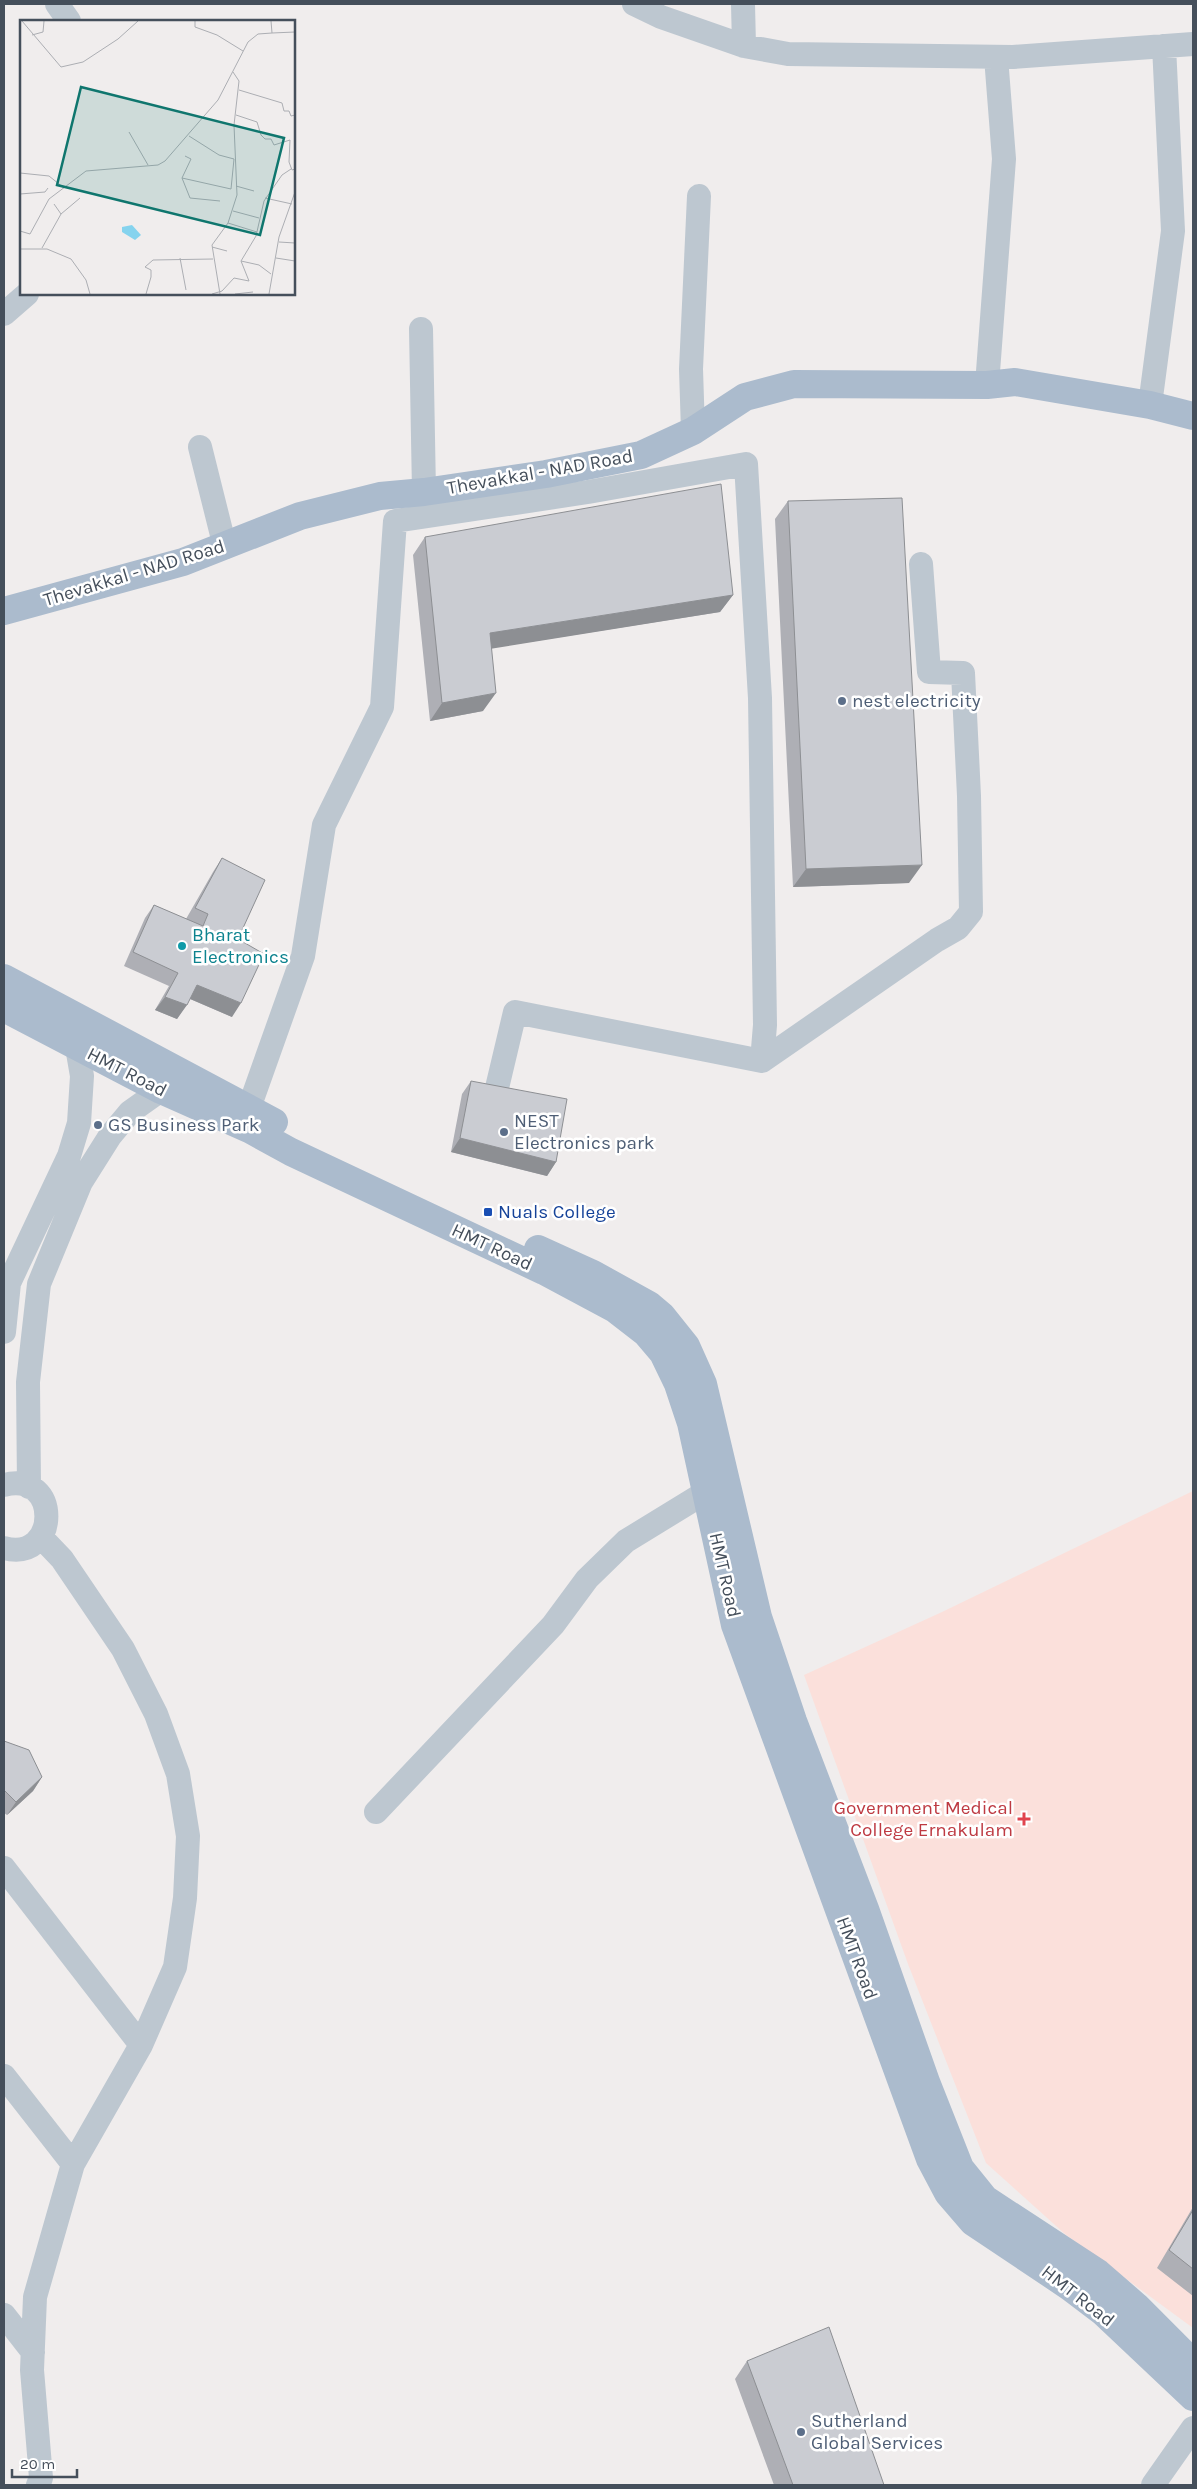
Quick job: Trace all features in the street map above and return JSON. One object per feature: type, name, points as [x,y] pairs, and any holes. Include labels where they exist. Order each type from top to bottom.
[{"type":"main road","name":"Thevakkal - NAD Road","points":[[4,611],[183,562],[300,516],[380,496],[424,492],[546,474],[641,455],[693,431],[745,397],[794,384],[987,385],[1015,382],[1150,405],[1193,416]]},
{"type":"main road","name":"HMT Road","points":[[4,978],[341,1158],[593,1274],[649,1305],[663,1353],[678,1384],[690,1423],[735,1625],[930,2159],[948,2193],[973,2222],[1070,2287],[1102,2312],[1193,2397]]},
{"type":"main road","name":"HMT Road","points":[[4,1008],[161,1090],[251,1130],[291,1152],[544,1271],[615,1309],[654,1325],[686,1346],[703,1384],[758,1617],[792,1721],[866,1909],[922,2073],[960,2168],[985,2199],[1098,2273],[1136,2306],[1193,2363]]},
{"type":"street","points":[[57,4],[69,20]]},
{"type":"street","points":[[634,4],[662,17],[744,46],[788,54],[996,57],[1193,44]]},
{"type":"street","points":[[743,4],[744,46]]},
{"type":"street","points":[[1150,405],[1173,231],[1164,46]]},
{"type":"street","points":[[987,385],[1004,159],[996,57]]},
{"type":"street","points":[[693,431],[691,369],[700,196]]},
{"type":"street","points":[[4,314],[26,295]]},
{"type":"street","points":[[421,329],[424,492]]},
{"type":"street","points":[[200,447],[225,547]]},
{"type":"street","points":[[249,1108],[303,956],[324,825],[382,707],[394,521],[588,492],[746,464],[760,698],[766,1025],[762,1061]]},
{"type":"street","points":[[496,1092],[515,1012],[762,1061],[937,940],[958,928],[971,912],[969,796],[963,673],[929,672],[921,564]]},
{"type":"street","points":[[4,1332],[9,1283],[69,1156],[79,1123],[82,1076],[77,1046]]},
{"type":"street","points":[[30,1487],[28,1382],[39,1284],[81,1182],[130,1112],[161,1090]]},
{"type":"street","points":[[4,1485],[12,1483],[30,1487],[41,1495],[46,1505],[47,1521],[41,1537],[33,1544],[23,1549],[12,1550],[4,1548]]},
{"type":"street","points":[[376,1812],[553,1624],[600,1566],[626,1541],[706,1492]]},
{"type":"street","points":[[38,2485],[41,2478],[32,2370],[35,2297],[73,2164],[142,2045],[175,1967],[185,1898],[188,1836],[178,1774],[156,1714],[123,1649],[62,1559],[41,1537]]},
{"type":"street","points":[[4,1868],[142,2045]]},
{"type":"street","points":[[4,2076],[73,2164]]},
{"type":"street","points":[[4,2315],[33,2352]]},
{"type":"street","points":[[1153,2485],[1193,2428]]},
{"type":"shaded area","name":"Government Medical College Ernakulam","points":[[1193,1491],[1193,2328],[1065,2234],[986,2163],[908,1964],[804,1675],[942,1612]]},
{"type":"building","points":[[721,484],[733,595],[490,633],[496,693],[442,703],[425,537]]},
{"type":"building","name":"nest electricity","points":[[902,498],[922,865],[806,869],[788,501]]},
{"type":"building","name":"Bharat Electronics","points":[[222,858],[265,880],[238,939],[264,954],[241,1003],[197,985],[187,1005],[165,997],[178,973],[133,952],[154,905],[203,926],[208,914],[195,908]]},
{"type":"building","name":"NEST Electronics park","points":[[471,1081],[567,1099],[556,1162],[460,1138]]},
{"type":"building","points":[[4,1741],[29,1750],[42,1777],[16,1802],[4,1790]]},
{"type":"building","points":[[1193,2210],[1193,2269],[1169,2250]]},
{"type":"building","name":"Sutherland Global Services","points":[[829,2327],[884,2485],[793,2485],[747,2361]]},
{"type":"place","name":"nest electricity","points":[[842,701]]},
{"type":"place","name":"Bharat Electronics","points":[[182,946]]},
{"type":"place","name":"GS Business Park","points":[[98,1125]]},
{"type":"place","name":"NEST Electronics park","points":[[504,1132]]},
{"type":"place","name":"Nuals College","points":[[488,1212]]},
{"type":"place","name":"Government Medical College Ernakulam","points":[[1024,1819]]},
{"type":"place","name":"Sutherland Global Services","points":[[801,2432]]}]
